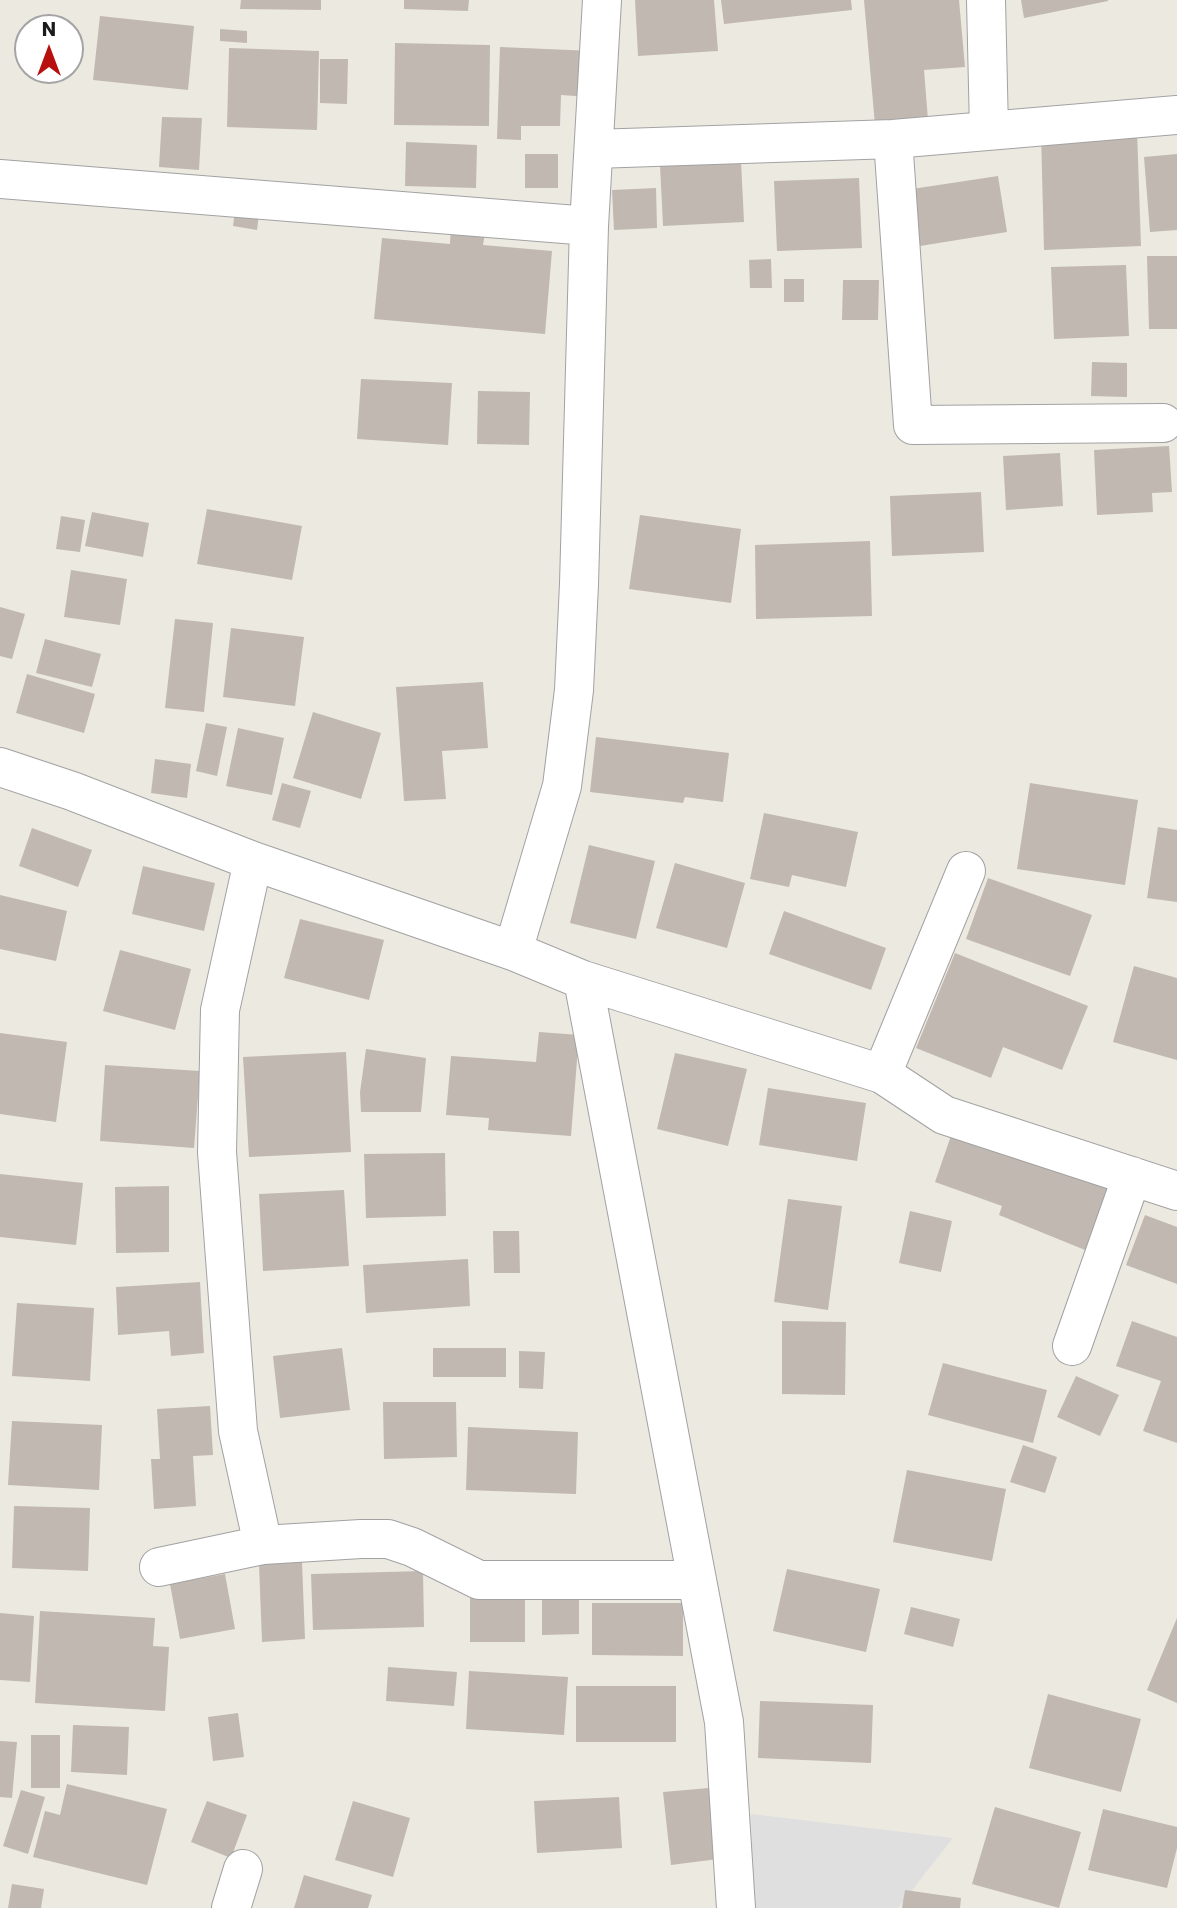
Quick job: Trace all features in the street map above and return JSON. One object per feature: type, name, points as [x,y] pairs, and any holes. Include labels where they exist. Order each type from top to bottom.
[{"type":"street","points":[[513,951],[562,786],[569,737],[579,584],[589,226],[601,0]]},
{"type":"street","points":[[986,0],[989,130]]},
{"type":"street","points":[[594,149],[893,139],[1177,115]]},
{"type":"street","points":[[893,139],[913,425],[1163,423]]},
{"type":"street","points":[[0,179],[589,226]]},
{"type":"street","points":[[0,767],[72,790],[253,861],[513,951],[583,980],[882,1074],[944,1115],[1177,1191]]},
{"type":"street","points":[[253,861],[220,1010],[217,1152],[238,1431],[263,1545]]},
{"type":"street","points":[[882,1074],[966,871]]},
{"type":"street","points":[[583,980],[724,1722],[736,1908]]},
{"type":"street","points":[[1072,1346],[1132,1176]]},
{"type":"street","points":[[159,1567],[263,1545],[388,1539],[412,1547],[479,1580],[697,1580]]},
{"type":"street","points":[[231,1908],[243,1869]]},
{"type":"shaded area","points":[[751,1814],[953,1838],[898,1908],[753,1908]]},
{"type":"building","points":[[241,0],[321,0],[321,10],[240,9]]},
{"type":"building","points":[[404,0],[469,0],[468,11],[404,9]]},
{"type":"building","points":[[635,0],[714,0],[718,51],[638,56]]},
{"type":"building","points":[[721,0],[851,0],[852,10],[724,24]]},
{"type":"building","points":[[864,0],[959,0],[965,67],[924,70],[928,120],[875,125]]},
{"type":"building","points":[[1021,0],[1108,0],[1108,1],[1024,18]]},
{"type":"building","points":[[100,16],[194,26],[188,90],[93,80]]},
{"type":"building","points":[[220,29],[247,31],[247,43],[220,41]]},
{"type":"building","points":[[395,43],[490,45],[489,126],[394,125]]},
{"type":"building","points":[[500,47],[593,51],[591,97],[561,95],[560,126],[521,126],[521,140],[497,139]]},
{"type":"building","points":[[229,48],[319,51],[317,130],[227,127]]},
{"type":"building","points":[[320,59],[348,59],[347,104],[320,103]]},
{"type":"building","points":[[162,117],[202,118],[199,170],[159,167]]},
{"type":"building","points":[[1137,130],[1141,246],[1044,250],[1041,134]]},
{"type":"building","points":[[406,142],[477,145],[476,188],[405,186]]},
{"type":"building","points":[[525,154],[558,154],[558,188],[525,188]]},
{"type":"building","points":[[1177,154],[1177,230],[1150,232],[1144,157]]},
{"type":"building","points":[[741,161],[744,222],[663,226],[660,165]]},
{"type":"building","points":[[998,176],[1007,232],[920,246],[912,189]]},
{"type":"building","points":[[859,178],[862,248],[777,251],[774,181]]},
{"type":"building","points":[[656,188],[657,228],[614,230],[612,190]]},
{"type":"building","points":[[235,211],[259,214],[257,230],[233,226]]},
{"type":"building","points":[[451,225],[486,227],[483,245],[552,251],[545,334],[374,319],[382,238],[450,244]]},
{"type":"building","points":[[1147,256],[1177,256],[1177,329],[1149,329]]},
{"type":"building","points":[[771,259],[772,288],[750,288],[749,260]]},
{"type":"building","points":[[1126,265],[1129,336],[1054,339],[1051,267]]},
{"type":"building","points":[[784,279],[804,279],[804,302],[784,302]]},
{"type":"building","points":[[843,280],[879,280],[878,320],[842,320]]},
{"type":"building","points":[[1092,362],[1127,363],[1127,397],[1091,396]]},
{"type":"building","points":[[361,379],[452,383],[448,445],[357,439]]},
{"type":"building","points":[[478,391],[530,392],[529,445],[477,444]]},
{"type":"building","points":[[1169,446],[1172,492],[1152,493],[1153,512],[1097,515],[1094,450]]},
{"type":"building","points":[[1060,453],[1063,506],[1006,510],[1003,456]]},
{"type":"building","points":[[981,492],[984,552],[892,556],[890,496]]},
{"type":"building","points":[[207,509],[302,526],[292,580],[197,564]]},
{"type":"building","points":[[92,512],[149,523],[143,557],[85,546]]},
{"type":"building","points":[[640,515],[741,529],[731,603],[629,589]]},
{"type":"building","points":[[61,516],[85,520],[80,552],[56,549]]},
{"type":"building","points":[[870,541],[872,616],[756,619],[755,545]]},
{"type":"building","points":[[71,570],[127,579],[120,625],[64,617]]},
{"type":"building","points":[[0,607],[25,614],[12,659],[0,656]]},
{"type":"building","points":[[175,619],[213,623],[204,712],[165,708]]},
{"type":"building","points":[[231,628],[304,637],[295,706],[223,697]]},
{"type":"building","points":[[45,639],[101,654],[92,687],[36,673]]},
{"type":"building","points":[[27,674],[95,694],[84,733],[16,713]]},
{"type":"building","points":[[483,682],[488,748],[442,751],[446,799],[404,801],[396,687]]},
{"type":"building","points":[[313,712],[381,733],[361,799],[293,778]]},
{"type":"building","points":[[206,723],[227,727],[217,776],[196,771]]},
{"type":"building","points":[[238,728],[284,738],[272,795],[226,786]]},
{"type":"building","points":[[596,737],[729,753],[723,802],[685,797],[683,803],[590,792]]},
{"type":"building","points":[[155,759],[191,764],[187,798],[151,793]]},
{"type":"building","points":[[282,783],[311,791],[300,828],[272,820]]},
{"type":"building","points":[[1030,783],[1138,800],[1125,885],[1017,869]]},
{"type":"building","points":[[764,813],[858,832],[846,887],[792,875],[789,887],[750,879]]},
{"type":"building","points":[[1158,827],[1177,830],[1177,902],[1147,898]]},
{"type":"building","points":[[32,828],[92,850],[78,887],[19,866]]},
{"type":"building","points":[[589,845],[655,861],[636,939],[570,923]]},
{"type":"building","points":[[675,863],[745,883],[727,948],[656,928]]},
{"type":"building","points":[[143,866],[215,883],[204,931],[132,914]]},
{"type":"building","points":[[988,878],[1092,915],[1070,976],[966,939]]},
{"type":"building","points":[[0,895],[67,911],[56,961],[0,949]]},
{"type":"building","points":[[784,911],[886,948],[871,990],[769,954]]},
{"type":"building","points":[[300,919],[384,940],[369,1000],[284,978]]},
{"type":"building","points":[[120,950],[191,969],[175,1030],[103,1011]]},
{"type":"building","points":[[955,953],[1088,1006],[1062,1070],[1003,1047],[991,1078],[916,1048]]},
{"type":"building","points":[[1134,966],[1177,978],[1177,1060],[1113,1042]]},
{"type":"building","points":[[539,1032],[579,1035],[571,1136],[488,1130],[489,1118],[446,1115],[451,1056],[536,1062]]},
{"type":"building","points":[[0,1033],[67,1042],[56,1122],[0,1114]]},
{"type":"building","points":[[366,1049],[426,1058],[421,1112],[361,1112],[360,1092]]},
{"type":"building","points":[[346,1052],[351,1152],[249,1157],[243,1057]]},
{"type":"building","points":[[675,1053],[747,1069],[728,1146],[657,1129]]},
{"type":"building","points":[[105,1065],[200,1071],[194,1148],[100,1141]]},
{"type":"building","points":[[768,1088],[866,1103],[857,1161],[759,1145]]},
{"type":"building","points":[[954,1127],[1115,1190],[1090,1252],[999,1215],[1002,1206],[935,1182]]},
{"type":"building","points":[[445,1153],[446,1216],[366,1218],[364,1154]]},
{"type":"building","points":[[0,1174],[83,1183],[76,1245],[0,1237]]},
{"type":"building","points":[[169,1186],[169,1252],[116,1253],[115,1187]]},
{"type":"building","points":[[344,1190],[349,1266],[263,1271],[259,1194]]},
{"type":"building","points":[[788,1199],[842,1206],[828,1310],[774,1302]]},
{"type":"building","points":[[910,1211],[952,1221],[941,1272],[899,1263]]},
{"type":"building","points":[[1145,1215],[1177,1227],[1177,1284],[1126,1265]]},
{"type":"building","points":[[493,1231],[519,1231],[520,1273],[494,1273]]},
{"type":"building","points":[[468,1259],[470,1306],[366,1313],[363,1265]]},
{"type":"building","points":[[200,1282],[204,1353],[171,1356],[169,1331],[118,1335],[116,1287]]},
{"type":"building","points":[[17,1303],[94,1308],[90,1381],[12,1376]]},
{"type":"building","points":[[782,1321],[846,1322],[845,1395],[782,1394]]},
{"type":"building","points":[[1132,1321],[1177,1337],[1177,1443],[1143,1431],[1161,1381],[1116,1366]]},
{"type":"building","points":[[342,1348],[350,1410],[280,1418],[273,1356]]},
{"type":"building","points":[[433,1348],[506,1348],[506,1377],[433,1377]]},
{"type":"building","points":[[519,1351],[545,1352],[543,1389],[519,1388]]},
{"type":"building","points":[[943,1363],[1047,1390],[1033,1443],[928,1415]]},
{"type":"building","points":[[1076,1376],[1119,1395],[1100,1436],[1057,1417]]},
{"type":"building","points":[[383,1402],[456,1402],[457,1457],[384,1459]]},
{"type":"building","points":[[210,1406],[213,1455],[193,1456],[196,1506],[154,1509],[151,1459],[160,1459],[157,1409]]},
{"type":"building","points":[[12,1421],[102,1425],[99,1490],[8,1485]]},
{"type":"building","points":[[468,1427],[578,1432],[576,1494],[466,1490]]},
{"type":"building","points":[[1023,1445],[1057,1457],[1045,1493],[1010,1482]]},
{"type":"building","points":[[907,1470],[1006,1489],[992,1561],[893,1542]]},
{"type":"building","points":[[14,1506],[90,1508],[88,1571],[12,1568]]},
{"type":"building","points":[[302,1562],[305,1639],[262,1642],[259,1564]]},
{"type":"building","points":[[787,1569],[880,1589],[866,1652],[773,1631]]},
{"type":"building","points":[[423,1571],[424,1627],[313,1630],[311,1574]]},
{"type":"building","points":[[225,1574],[235,1629],[180,1639],[170,1584]]},
{"type":"building","points":[[579,1595],[579,1634],[542,1635],[542,1596]]},
{"type":"building","points":[[470,1596],[525,1596],[525,1642],[470,1642]]},
{"type":"building","points":[[592,1603],[683,1603],[683,1656],[592,1655]]},
{"type":"building","points":[[911,1607],[960,1619],[953,1647],[904,1634]]},
{"type":"building","points":[[40,1611],[155,1618],[153,1646],[169,1647],[165,1711],[35,1703]]},
{"type":"building","points":[[0,1613],[34,1616],[30,1682],[0,1680]]},
{"type":"building","points":[[1177,1618],[1177,1703],[1147,1690]]},
{"type":"building","points":[[388,1667],[457,1672],[454,1706],[386,1701]]},
{"type":"building","points":[[469,1671],[568,1677],[564,1735],[466,1729]]},
{"type":"building","points":[[576,1686],[676,1686],[676,1742],[576,1742]]},
{"type":"building","points":[[1048,1694],[1141,1719],[1121,1792],[1029,1768]]},
{"type":"building","points":[[760,1701],[873,1705],[871,1763],[758,1758]]},
{"type":"building","points":[[238,1713],[244,1757],[213,1761],[208,1717]]},
{"type":"building","points":[[73,1725],[129,1727],[127,1775],[71,1772]]},
{"type":"building","points":[[31,1735],[60,1735],[60,1788],[31,1788]]},
{"type":"building","points":[[0,1741],[17,1742],[12,1798],[0,1797]]},
{"type":"building","points":[[67,1784],[167,1809],[147,1885],[33,1857],[45,1811],[60,1815]]},
{"type":"building","points":[[709,1788],[718,1859],[671,1865],[663,1792]]},
{"type":"building","points":[[21,1790],[45,1797],[28,1854],[3,1846]]},
{"type":"building","points":[[619,1797],[622,1848],[537,1853],[534,1801]]},
{"type":"building","points":[[207,1801],[247,1815],[231,1858],[191,1842]]},
{"type":"building","points":[[353,1801],[410,1818],[393,1877],[335,1860]]},
{"type":"building","points":[[995,1807],[1081,1832],[1059,1908],[972,1884]]},
{"type":"building","points":[[1103,1809],[1177,1827],[1177,1848],[1167,1888],[1088,1870]]},
{"type":"building","points":[[304,1875],[372,1895],[368,1908],[294,1908]]},
{"type":"building","points":[[12,1884],[44,1889],[41,1908],[8,1908]]},
{"type":"building","points":[[905,1890],[961,1898],[960,1908],[902,1908]]}]
